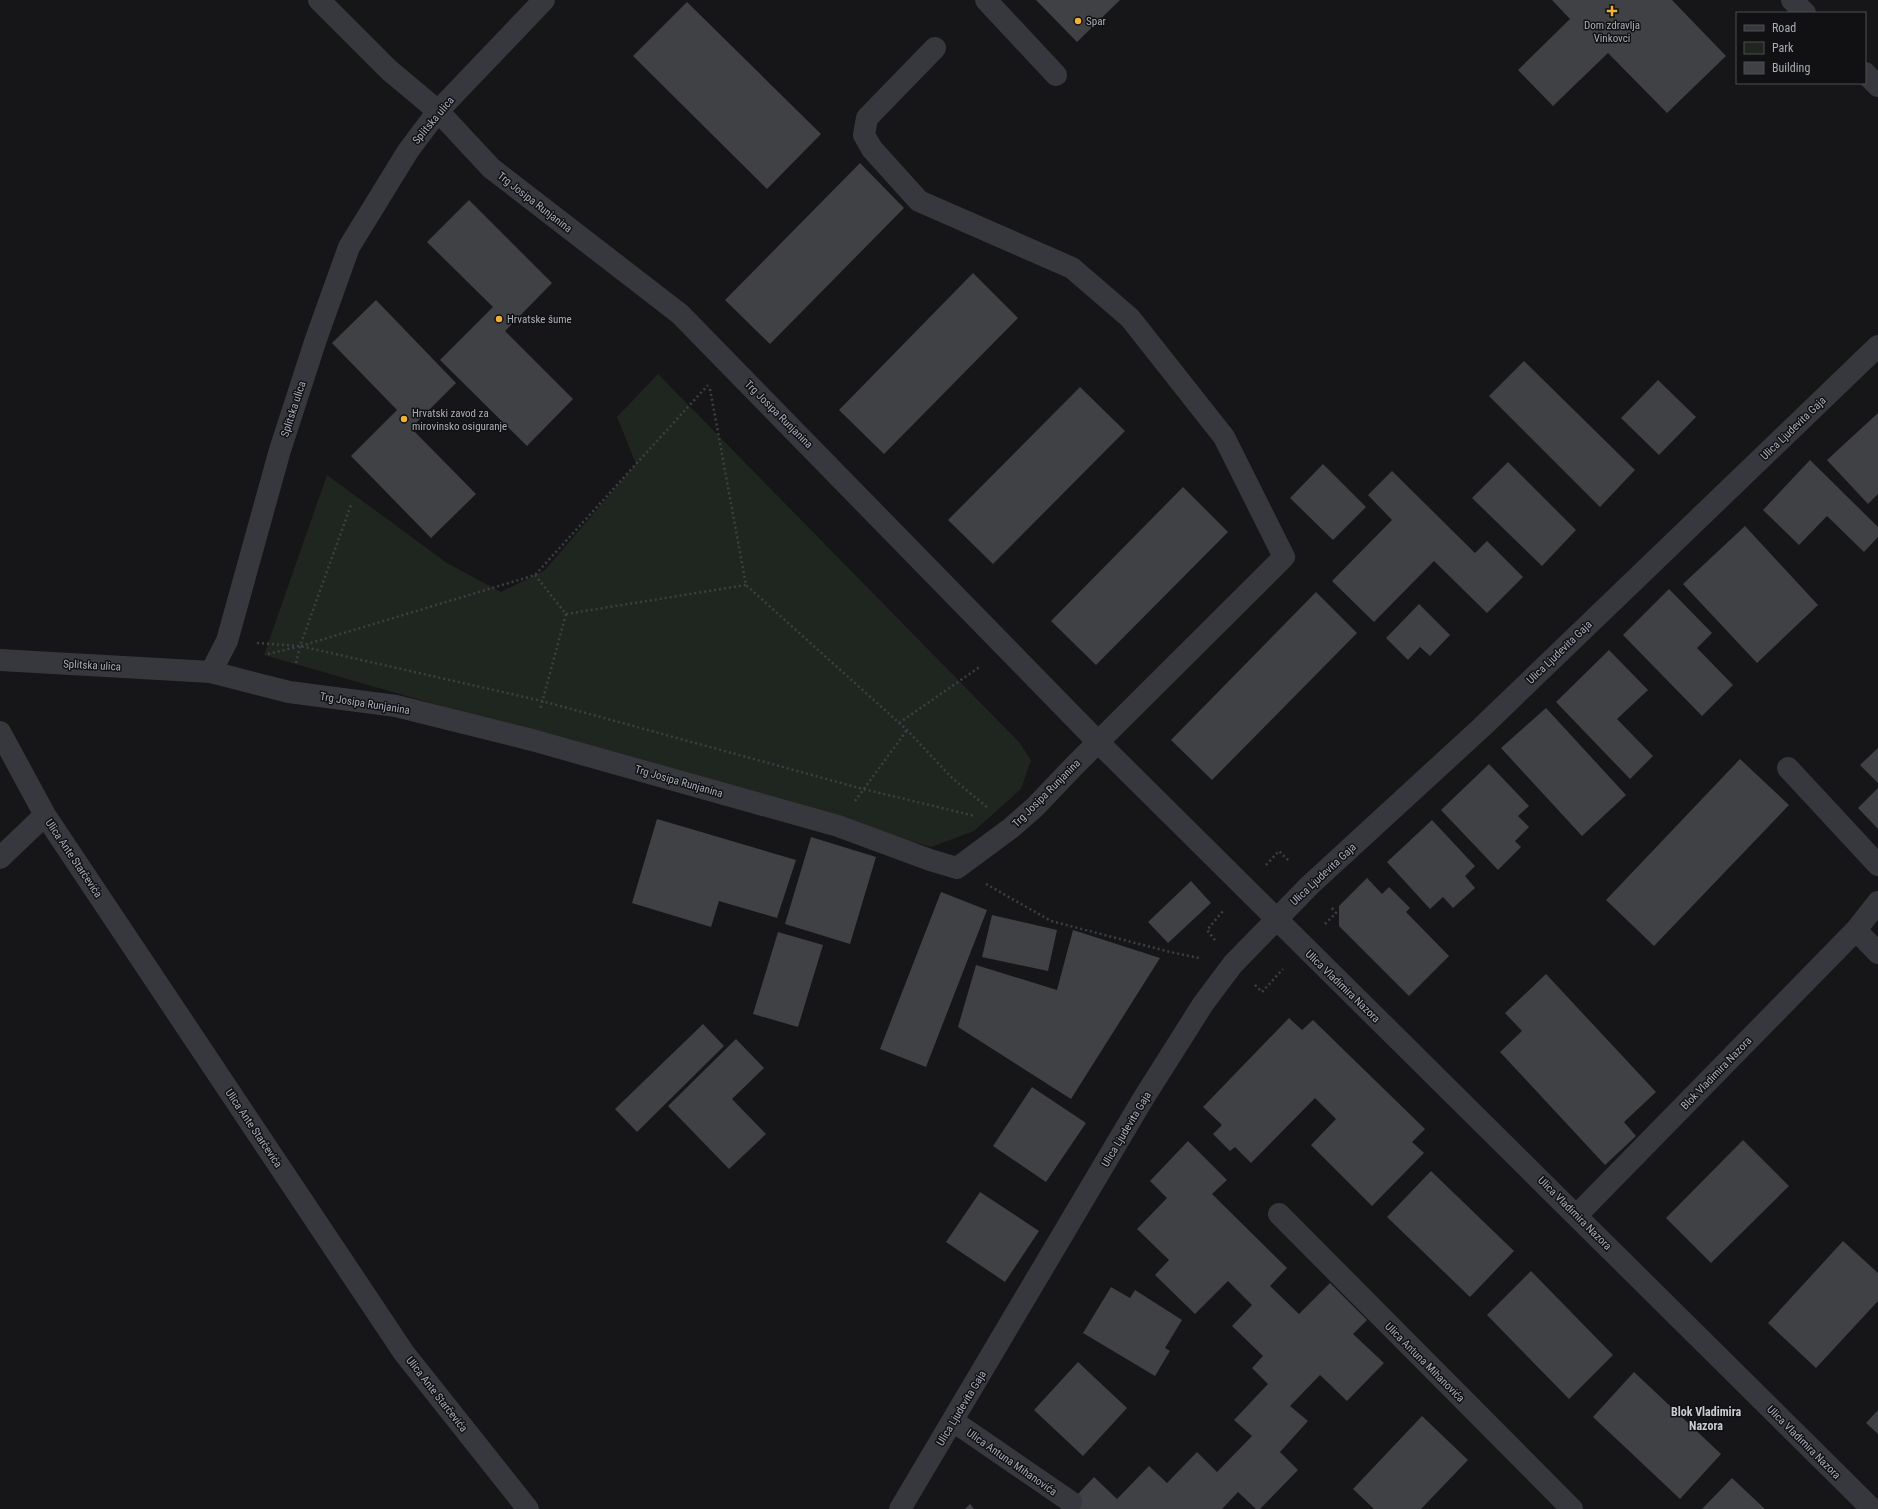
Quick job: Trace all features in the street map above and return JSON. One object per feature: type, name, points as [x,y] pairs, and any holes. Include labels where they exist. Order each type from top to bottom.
[{"type":"street","name":"Trg Josipa Runjanina","points":[[319,0],[389,70],[438,111],[491,168],[680,314],[1007,647],[1098,742],[1246,887],[1276,919]]},
{"type":"street","name":"Splitska ulica","points":[[0,660],[211,672],[228,641],[280,450],[316,339],[349,247],[408,151],[438,111],[544,0]]},
{"type":"street","points":[[986,0],[1056,75]]},
{"type":"street","points":[[1792,0],[1804,12]]},
{"type":"street","points":[[935,48],[867,118],[864,135],[872,149],[919,202],[1072,268],[1130,318],[1224,437],[1284,556],[1098,742]]},
{"type":"street","points":[[1866,74],[1878,86]]},
{"type":"street","name":"Ulica Ljudevita Gaja","points":[[900,1509],[1143,1099],[1203,1004],[1233,964],[1276,919],[1488,721],[1878,346]]},
{"type":"street","name":"Trg Josipa Runjanina","points":[[211,672],[289,692],[396,706],[532,740],[838,826],[930,860],[957,868],[1008,826],[1035,807],[1098,742]]},
{"type":"street","name":"Ulica Ante Starčevića","points":[[0,732],[45,815],[404,1353],[528,1509]]},
{"type":"street","points":[[1788,768],[1878,864]]},
{"type":"street","points":[[0,858],[45,815]]},
{"type":"street","name":"Blok Vladimira Nazora","points":[[1577,1215],[1856,930],[1878,902]]},
{"type":"street","name":"Ulica Vladimira Nazora","points":[[1276,919],[1577,1215],[1872,1509]]},
{"type":"street","points":[[1856,930],[1878,953]]},
{"type":"street","name":"Ulica Antuna Mihanovića","points":[[1279,1214],[1572,1509]]},
{"type":"street","name":"Ulica Antuna Mihanovića","points":[[953,1421],[1071,1502]]},
{"type":"path","points":[[245,681],[264,656],[535,575],[709,384],[746,585],[907,730],[952,778],[1008,826]]},
{"type":"path","points":[[289,692],[300,646],[351,505]]},
{"type":"path","points":[[535,575],[566,614]]},
{"type":"path","points":[[566,614],[746,585]]},
{"type":"path","points":[[532,740],[566,614]]},
{"type":"path","points":[[228,641],[300,646],[542,701],[863,789],[1008,826]]},
{"type":"path","points":[[899,723],[1007,647]]},
{"type":"path","points":[[838,826],[863,789],[907,730]]},
{"type":"path","points":[[957,868],[1051,921],[1170,952],[1233,964]]},
{"type":"green space","points":[[658,374],[1019,742],[1031,760],[1021,789],[974,831],[931,847],[264,655],[327,475],[447,563],[501,592],[545,570],[636,464],[617,417]]},
{"type":"building","name":"Spar","points":[[1036,0],[1120,0],[1077,42]]},
{"type":"building","points":[[1552,0],[1672,0],[1726,56],[1667,113],[1608,53],[1553,106],[1518,70],[1570,19]]},
{"type":"building","points":[[687,2],[821,134],[767,189],[633,56]]},
{"type":"building","points":[[860,163],[904,208],[770,344],[725,300]]},
{"type":"building","name":"Hrvatske šume","points":[[469,200],[552,283],[505,331],[573,399],[527,446],[440,360],[493,307],[427,242]]},
{"type":"building","points":[[973,273],[1018,318],[884,454],[839,410]]},
{"type":"building","name":"Hrvatski zavod za mirovinsko osiguranje","points":[[376,300],[456,383],[411,428],[476,494],[431,538],[351,456],[397,410],[332,343]]},
{"type":"building","points":[[1524,361],[1635,470],[1600,507],[1489,396]]},
{"type":"building","points":[[1658,380],[1696,417],[1659,455],[1621,418]]},
{"type":"building","points":[[1080,387],[1125,431],[993,564],[948,520]]},
{"type":"building","points":[[1878,413],[1878,494],[1868,504],[1827,460]]},
{"type":"building","points":[[1810,460],[1878,527],[1878,537],[1864,552],[1827,516],[1799,545],[1763,510]]},
{"type":"building","points":[[1508,462],[1576,530],[1542,566],[1472,498]]},
{"type":"building","points":[[1323,464],[1366,507],[1333,540],[1290,498]]},
{"type":"building","points":[[1392,471],[1475,553],[1487,541],[1523,577],[1487,613],[1434,561],[1374,622],[1332,581],[1392,520],[1368,495]]},
{"type":"building","points":[[1183,487],[1228,532],[1096,665],[1051,621]]},
{"type":"building","points":[[1745,526],[1818,605],[1757,663],[1683,584]]},
{"type":"building","points":[[1669,589],[1712,633],[1697,648],[1733,685],[1702,716],[1623,635]]},
{"type":"building","points":[[1316,592],[1357,633],[1212,780],[1171,740]]},
{"type":"building","points":[[1419,604],[1450,635],[1430,656],[1420,647],[1408,660],[1386,638]]},
{"type":"building","points":[[1609,650],[1648,690],[1617,719],[1653,756],[1630,779],[1556,702]]},
{"type":"building","points":[[1546,708],[1626,795],[1582,836],[1501,748]]},
{"type":"building","points":[[1878,748],[1878,783],[1860,765]]},
{"type":"building","points":[[1740,759],[1789,805],[1654,946],[1606,900]]},
{"type":"building","points":[[1489,764],[1529,806],[1518,816],[1529,827],[1515,841],[1521,847],[1498,870],[1441,810]]},
{"type":"building","points":[[1878,788],[1878,829],[1858,808]]},
{"type":"building","points":[[657,819],[796,860],[777,918],[719,901],[711,927],[632,903]]},
{"type":"building","points":[[1432,820],[1475,866],[1465,876],[1475,888],[1453,908],[1443,897],[1430,909],[1387,862]]},
{"type":"building","points":[[811,837],[876,857],[850,944],[785,924]]},
{"type":"building","points":[[1367,878],[1382,894],[1389,887],[1410,908],[1406,912],[1449,956],[1409,996],[1339,926],[1339,906]]},
{"type":"building","points":[[1191,881],[1211,903],[1168,943],[1148,922]]},
{"type":"building","points":[[941,892],[987,910],[926,1067],[880,1049]]},
{"type":"building","points":[[992,915],[1057,930],[1048,971],[982,957]]},
{"type":"building","points":[[1073,930],[1160,958],[1071,1099],[958,1027],[976,965],[1057,990]]},
{"type":"building","points":[[778,932],[823,945],[798,1027],[753,1014]]},
{"type":"building","points":[[1546,974],[1656,1092],[1624,1122],[1636,1136],[1605,1165],[1500,1052],[1522,1031],[1505,1013]]},
{"type":"building","points":[[1289,1018],[1302,1030],[1313,1020],[1425,1129],[1412,1142],[1424,1153],[1372,1206],[1311,1145],[1336,1119],[1315,1098],[1251,1163],[1235,1147],[1230,1151],[1213,1134],[1222,1125],[1203,1107]]},
{"type":"building","points":[[703,1024],[724,1046],[637,1132],[615,1109]]},
{"type":"building","points":[[736,1039],[764,1068],[732,1099],[766,1134],[729,1169],[668,1106]]},
{"type":"building","points":[[1032,1087],[1086,1123],[1046,1182],[993,1146]]},
{"type":"building","points":[[1743,1140],[1789,1186],[1711,1263],[1666,1218]]},
{"type":"building","points":[[1188,1141],[1227,1180],[1212,1194],[1287,1268],[1270,1286],[1299,1314],[1330,1283],[1367,1320],[1353,1334],[1384,1363],[1347,1401],[1320,1375],[1290,1406],[1308,1421],[1280,1452],[1298,1470],[1260,1509],[1256,1509],[1238,1492],[1222,1509],[1064,1509],[1094,1477],[1117,1499],[1149,1466],[1167,1483],[1197,1452],[1217,1472],[1252,1436],[1234,1420],[1268,1384],[1252,1368],[1263,1356],[1232,1326],[1252,1305],[1228,1281],[1195,1314],[1155,1275],[1169,1260],[1137,1229],[1167,1198],[1150,1181]]},
{"type":"building","points":[[1431,1171],[1514,1251],[1470,1297],[1387,1217]]},
{"type":"building","points":[[980,1192],[1039,1231],[1005,1282],[946,1242]]},
{"type":"building","points":[[1843,1241],[1878,1273],[1878,1301],[1816,1368],[1768,1323]]},
{"type":"building","points":[[1531,1271],[1613,1355],[1569,1399],[1487,1315]]},
{"type":"building","points":[[1111,1287],[1130,1298],[1135,1290],[1182,1320],[1165,1348],[1170,1351],[1155,1376],[1083,1333]]},
{"type":"building","points":[[1078,1362],[1127,1408],[1083,1456],[1034,1410]]},
{"type":"building","points":[[1634,1372],[1721,1454],[1680,1499],[1593,1417]]},
{"type":"building","points":[[1878,1410],[1878,1434],[1866,1423]]},
{"type":"building","points":[[1422,1416],[1468,1460],[1421,1509],[1374,1509],[1353,1489]]},
{"type":"building","points":[[1732,1478],[1765,1509],[1702,1509]]},
{"type":"building","points":[[970,1504],[974,1509],[965,1509]]},
{"type":"place","name":"Dom zdravlja Vinkovci","points":[[1612,11]]},
{"type":"place","name":"Spar","points":[[1078,21]]},
{"type":"place","name":"Hrvatske šume","points":[[499,319]]},
{"type":"place","name":"Hrvatski zavod za mirovinsko osiguranje","points":[[404,419]]},
{"type":"district","name":"Blok Vladimira Nazora","points":[[1706,1419]]}]
